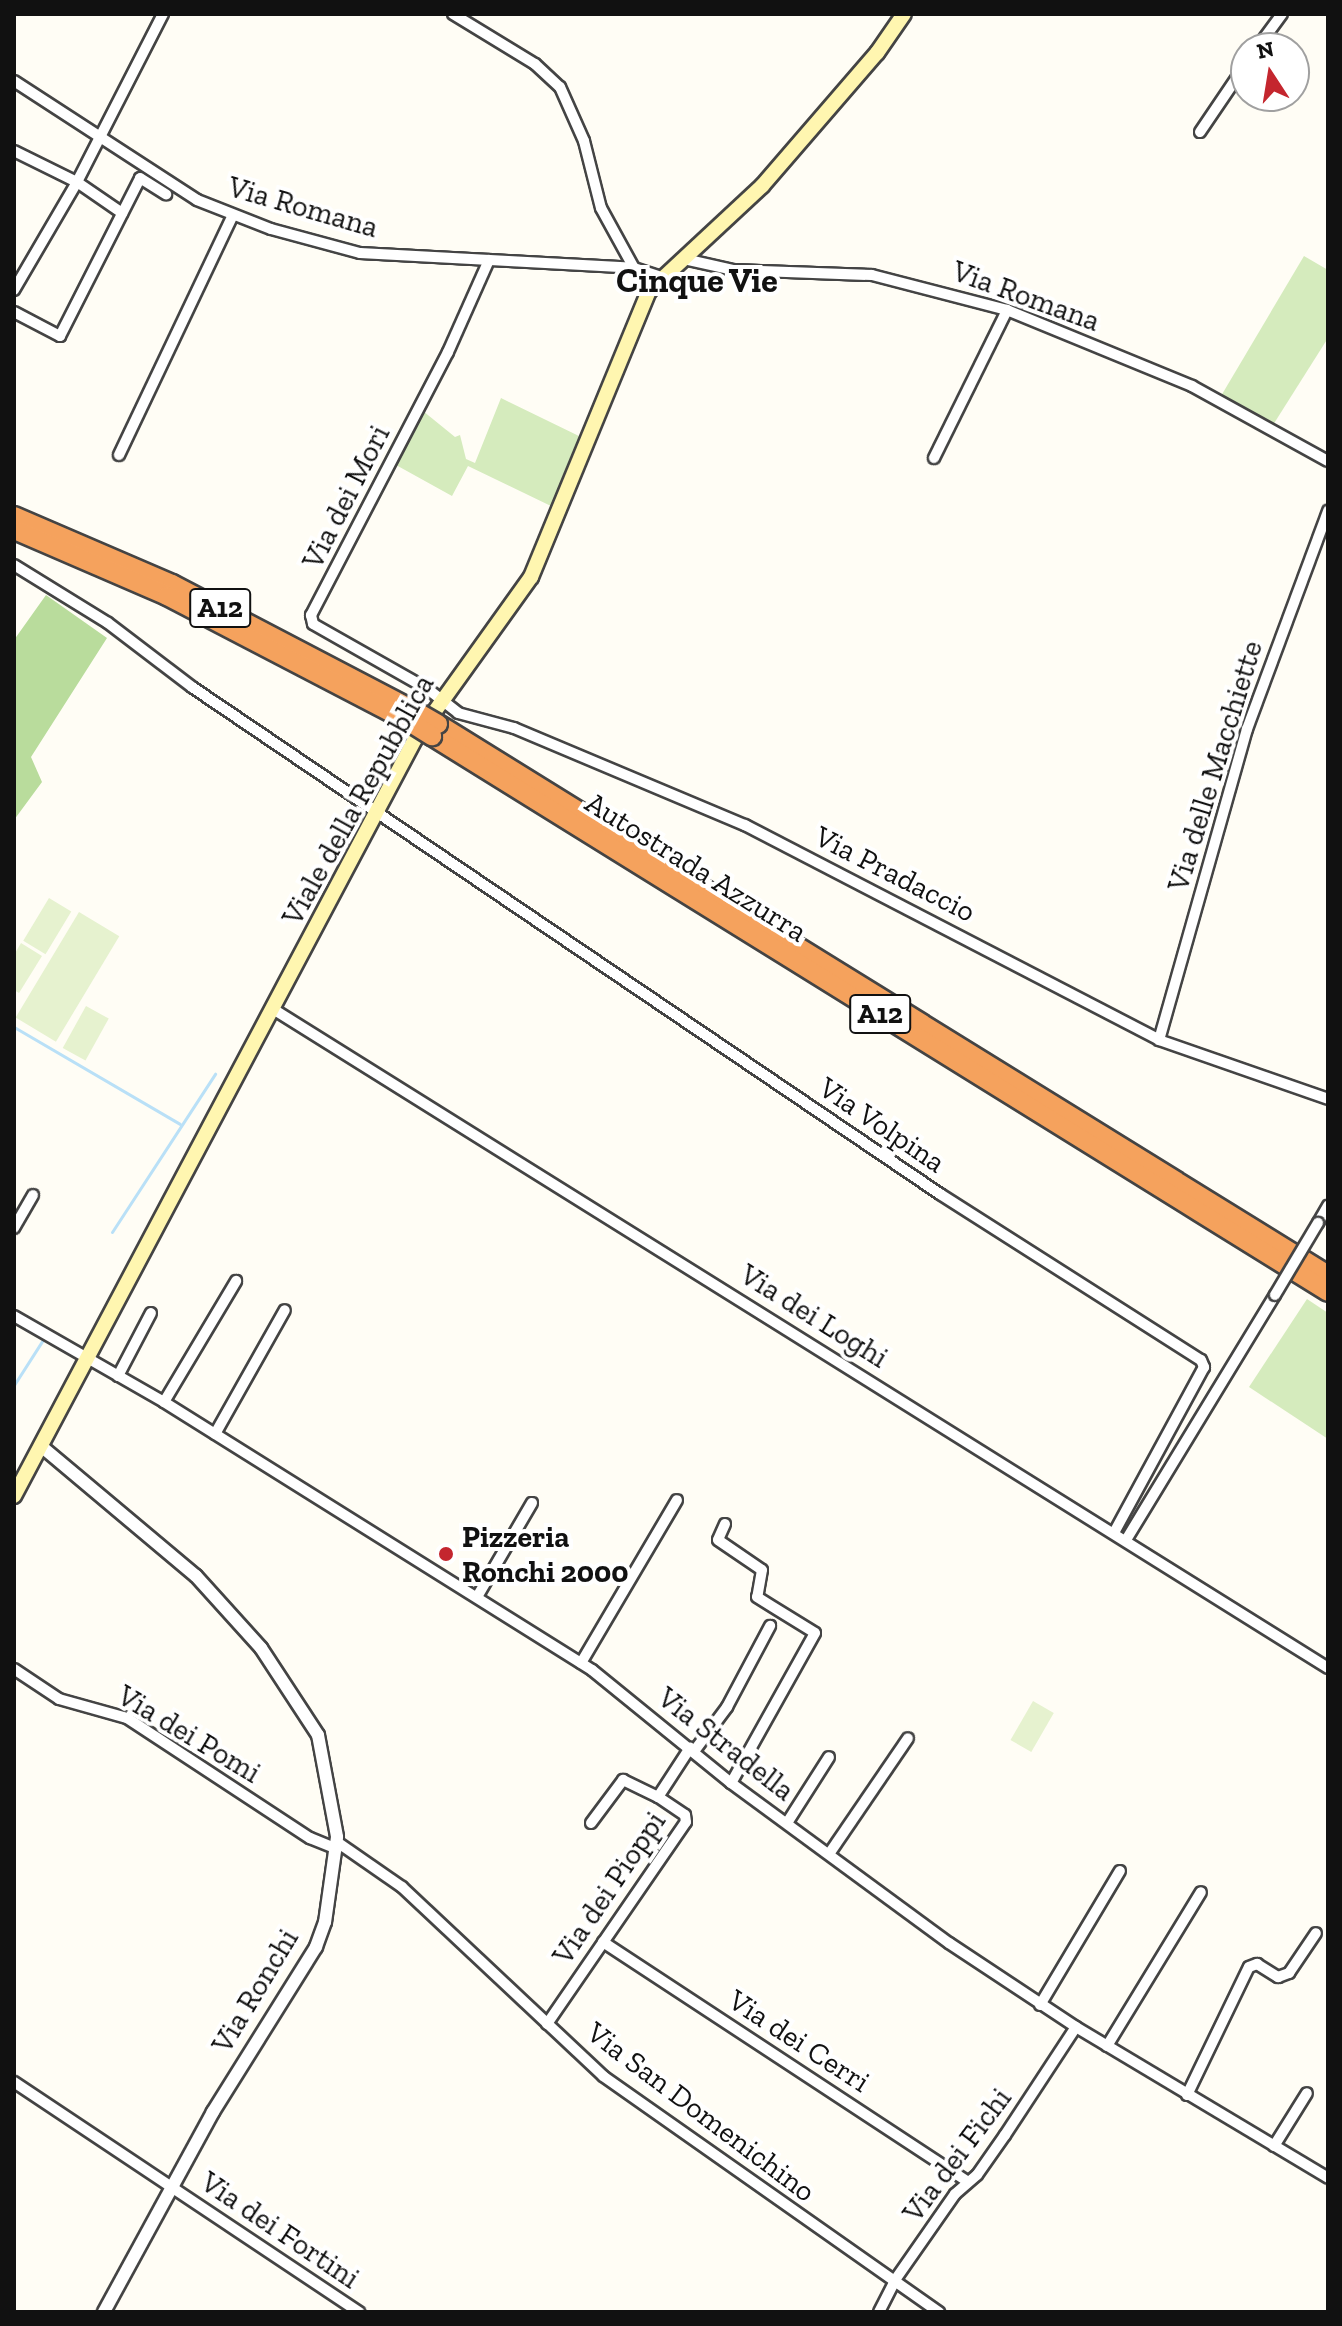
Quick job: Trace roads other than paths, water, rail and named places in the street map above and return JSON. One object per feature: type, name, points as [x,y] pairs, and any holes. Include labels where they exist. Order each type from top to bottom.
[{"type":"highway","name":"Autostrada Azzurra","points":[[14,516],[200,598],[415,718],[1328,1275]]},
{"type":"highway","name":"Autostrada Azzurra","points":[[14,529],[167,596],[415,718]]},
{"type":"highway","name":"Autostrada Azzurra","points":[[435,730],[1328,1292]]},
{"type":"main road","name":"Viale della Repubblica","points":[[14,1496],[439,698],[531,577],[639,310],[661,277],[684,259],[796,147],[877,53],[904,14]]},
{"type":"street","points":[[14,290],[101,138],[163,14]]},
{"type":"street","points":[[453,14],[535,64],[560,87],[584,141],[601,208],[634,268]]},
{"type":"street","points":[[1269,32],[1282,14]]},
{"type":"street","name":"Via Romana","points":[[14,81],[232,217],[360,253],[634,268],[661,277]]},
{"type":"street","points":[[1200,132],[1230,88]]},
{"type":"street","points":[[14,151],[77,182],[122,213]]},
{"type":"street","points":[[14,312],[60,336],[140,178],[166,194]]},
{"type":"street","points":[[119,455],[232,217]]},
{"type":"street","name":"Via Romana","points":[[684,259],[733,270],[872,275],[1007,310],[1192,386],[1328,461]]},
{"type":"street","name":"Via dei Mori","points":[[439,698],[313,624],[311,615],[448,352],[489,260]]},
{"type":"street","points":[[934,458],[1007,310]]},
{"type":"street","name":"Via delle Macchiette","points":[[1159,1040],[1247,729],[1328,511]]},
{"type":"street","points":[[14,565],[108,623],[376,813]]},
{"type":"street","name":"Via Pradaccio","points":[[439,698],[458,713],[514,728],[745,825],[1159,1040],[1328,1099]]},
{"type":"street","name":"Via Volpina","points":[[376,813],[940,1194],[1201,1360],[1204,1367],[1114,1533]]},
{"type":"street","name":"Via dei Loghi","points":[[273,1009],[1328,1668]]},
{"type":"street","points":[[14,1228],[33,1195]]},
{"type":"street","points":[[1126,1540],[1328,1206]]},
{"type":"street","points":[[163,1401],[236,1281]]},
{"type":"street","points":[[215,1434],[285,1310]]},
{"type":"street","points":[[118,1376],[151,1313]]},
{"type":"street","name":"Via Stradella","points":[[14,1316],[163,1401],[581,1663],[731,1783],[1040,2005],[1328,2178]]},
{"type":"street","points":[[163,1401],[191,1349],[183,1344]]},
{"type":"street","name":"Via Ronchi","points":[[41,1446],[196,1576],[261,1648],[318,1735],[335,1808],[337,1845],[325,1922],[316,1947],[236,2072],[104,2312]]},
{"type":"street","points":[[581,1663],[677,1500]]},
{"type":"street","points":[[477,1597],[532,1503]]},
{"type":"street","points":[[725,1524],[718,1540],[762,1570],[757,1597],[815,1633],[731,1783]]},
{"type":"street","name":"Via dei Pioppi","points":[[547,2024],[686,1822],[685,1815],[658,1797],[727,1707],[770,1626]]},
{"type":"street","name":"Via dei Pomi","points":[[14,1669],[59,1699],[127,1718],[310,1838],[337,1845]]},
{"type":"street","points":[[829,1854],[908,1738]]},
{"type":"street","points":[[787,1823],[829,1757]]},
{"type":"street","points":[[591,1823],[623,1780],[658,1797]]},
{"type":"street","name":"Via San Domenichino","points":[[337,1845],[402,1887],[547,2024],[630,2096],[939,2312]]},
{"type":"street","points":[[1040,2005],[1120,1871]]},
{"type":"street","points":[[1107,2046],[1201,1892]]},
{"type":"street","points":[[1187,2095],[1249,1967],[1257,1964],[1278,1977],[1289,1973],[1316,1933]]},
{"type":"street","name":"Via dei Cerri","points":[[603,1942],[967,2181]]},
{"type":"street","name":"Via dei Fichi","points":[[879,2312],[895,2280],[967,2181],[998,2145],[1076,2027]]},
{"type":"street","name":"Via dei Fortini","points":[[14,2082],[359,2312]]},
{"type":"street","points":[[1274,2146],[1307,2093]]},
{"type":"waterway","points":[[14,1027],[180,1124]]},
{"type":"waterway","points":[[112,1232],[215,1074]]},
{"type":"waterway","points":[[14,1385],[44,1338]]},
{"type":"place","name":"Pizzeria Ronchi 2000","points":[[446,1554]]},
{"type":"district","name":"Cinque Vie","points":[[697,281]]}]
